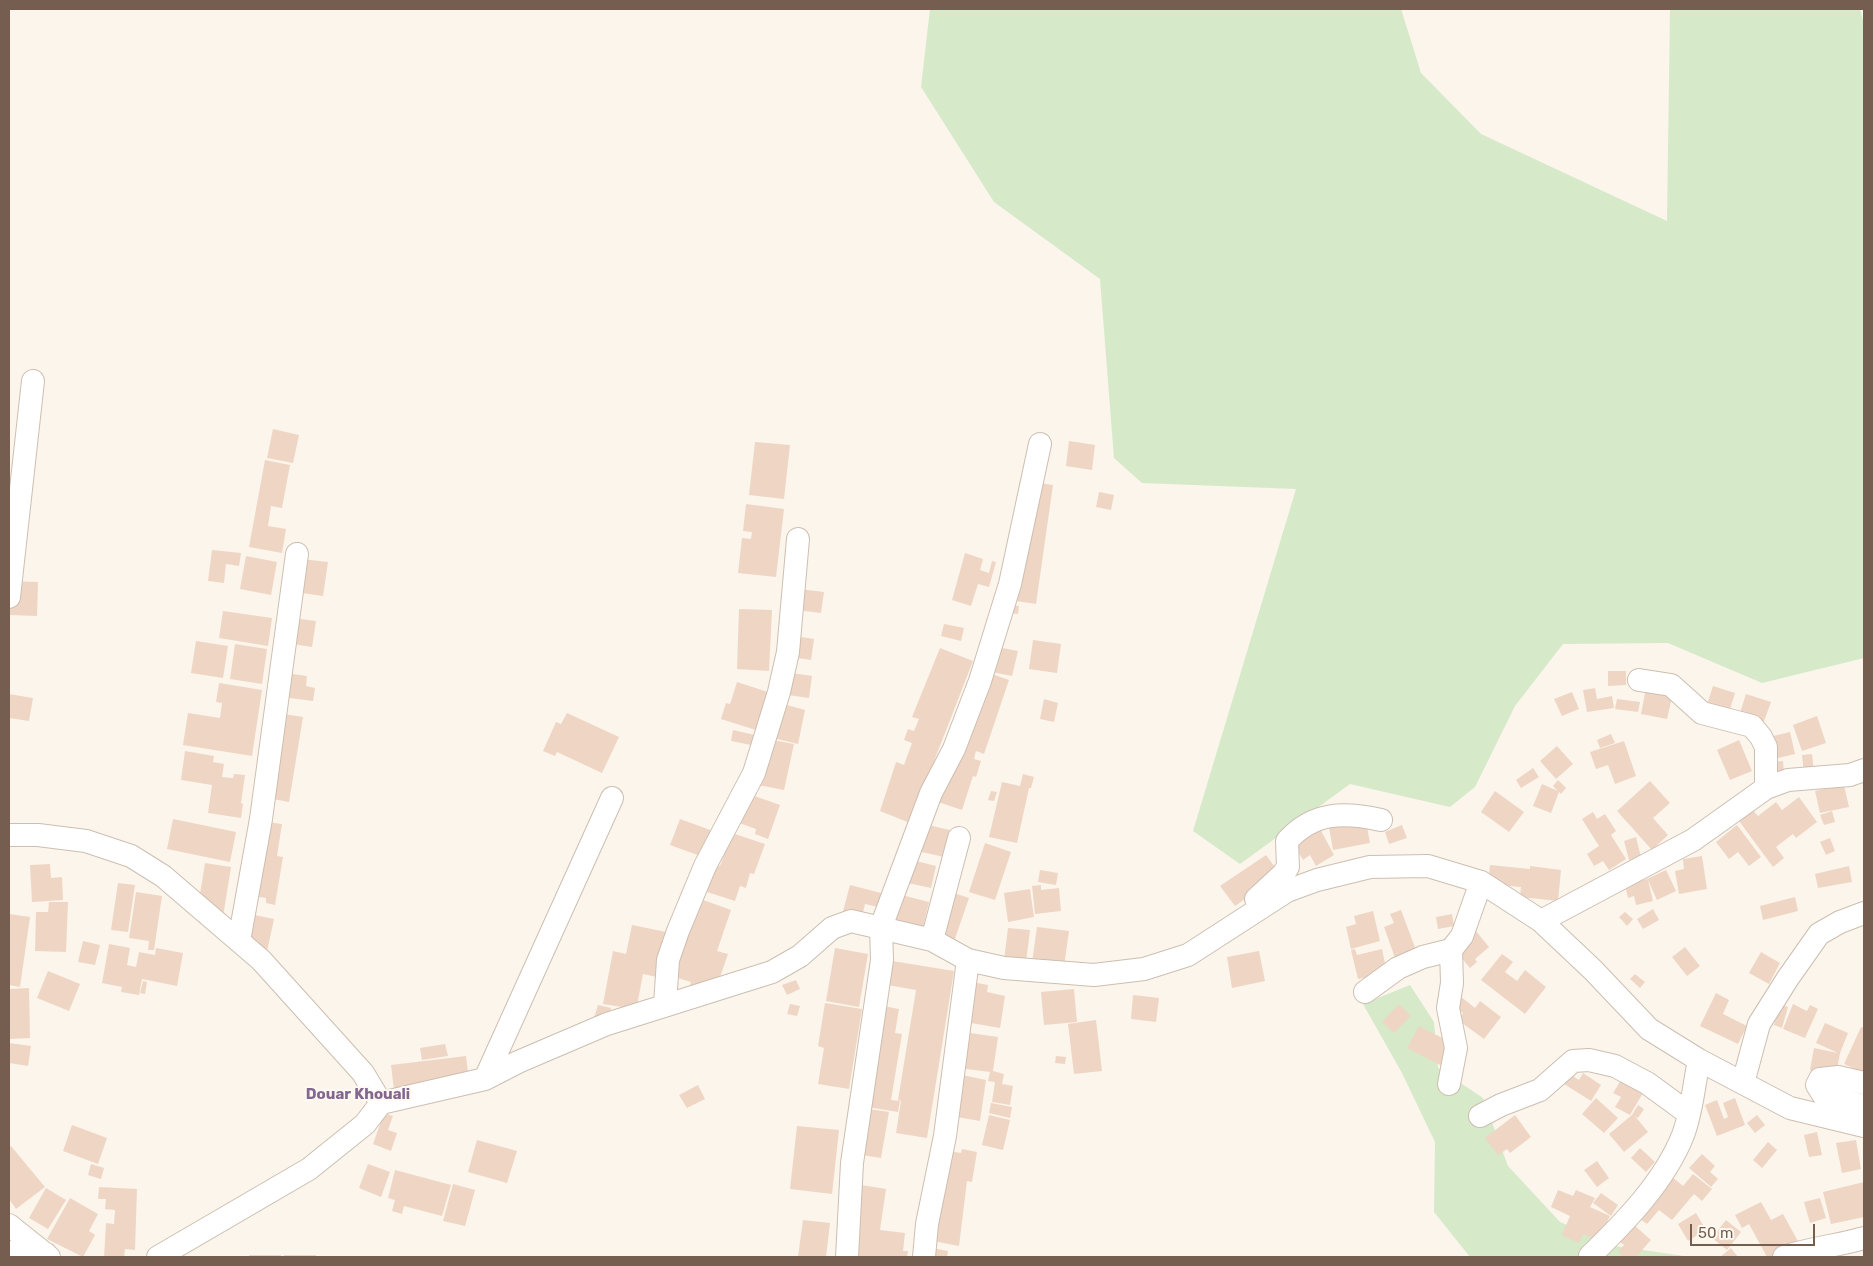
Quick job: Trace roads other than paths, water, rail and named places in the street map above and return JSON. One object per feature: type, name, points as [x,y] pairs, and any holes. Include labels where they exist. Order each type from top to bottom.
[{"type":"street","points":[[9,597],[33,381]]},
{"type":"street","points":[[848,1257],[852,1163],[882,960],[881,927],[931,793],[954,749],[980,681],[1010,584],[1040,444]]},
{"type":"street","points":[[665,1005],[668,960],[678,931],[705,866],[754,773],[779,692],[788,652],[798,539]]},
{"type":"street","points":[[239,941],[261,820],[298,554]]},
{"type":"street","points":[[1639,680],[1671,685],[1702,713],[1752,726],[1761,736],[1766,747],[1766,788]]},
{"type":"street","points":[[1541,921],[1692,840],[1766,788],[1788,780],[1850,775],[1864,770]]},
{"type":"street","points":[[485,1079],[612,798]]},
{"type":"street","points":[[1247,916],[1247,909],[1253,901],[1283,874],[1288,867],[1287,841],[1295,832],[1326,816],[1352,814],[1382,820]]},
{"type":"street","points":[[9,835],[38,835],[86,841],[131,856],[163,876],[261,960],[362,1073],[381,1103]]},
{"type":"street","points":[[932,940],[959,838]]},
{"type":"street","points":[[158,1257],[309,1169],[365,1124],[381,1103],[485,1079],[518,1062],[607,1024],[772,972],[800,956],[832,928],[851,921],[932,940],[968,960],[1004,968],[1094,975],[1144,969],[1188,956],[1287,891],[1317,880],[1370,868],[1428,866],[1481,882],[1541,921],[1593,970],[1649,1030],[1699,1060],[1790,1108],[1864,1126]]},
{"type":"street","points":[[1365,992],[1398,968],[1423,957],[1451,950],[1462,936],[1481,882]]},
{"type":"street","points":[[1743,1084],[1759,1024],[1819,934],[1840,922],[1864,913]]},
{"type":"street","points":[[1449,1084],[1456,1048],[1448,1008],[1452,983],[1451,950]]},
{"type":"street","points":[[924,1257],[927,1224],[946,1136],[968,960]]},
{"type":"street","points":[[1480,1116],[1500,1105],[1540,1090],[1573,1061],[1589,1060],[1614,1066],[1647,1083],[1688,1113]]},
{"type":"street","points":[[1590,1256],[1641,1204],[1683,1134],[1699,1060]]},
{"type":"street","points":[[1864,1083],[1838,1077],[1820,1079],[1817,1085],[1824,1096],[1864,1106]]},
{"type":"street","points":[[9,1225],[47,1256]]},
{"type":"street","points":[[1784,1257],[1806,1250],[1838,1246],[1864,1238]]},
{"type":"street","points":[[9,1252],[47,1256]]},
{"type":"district","name":"Douar Khouali","points":[[358,1095]]}]
